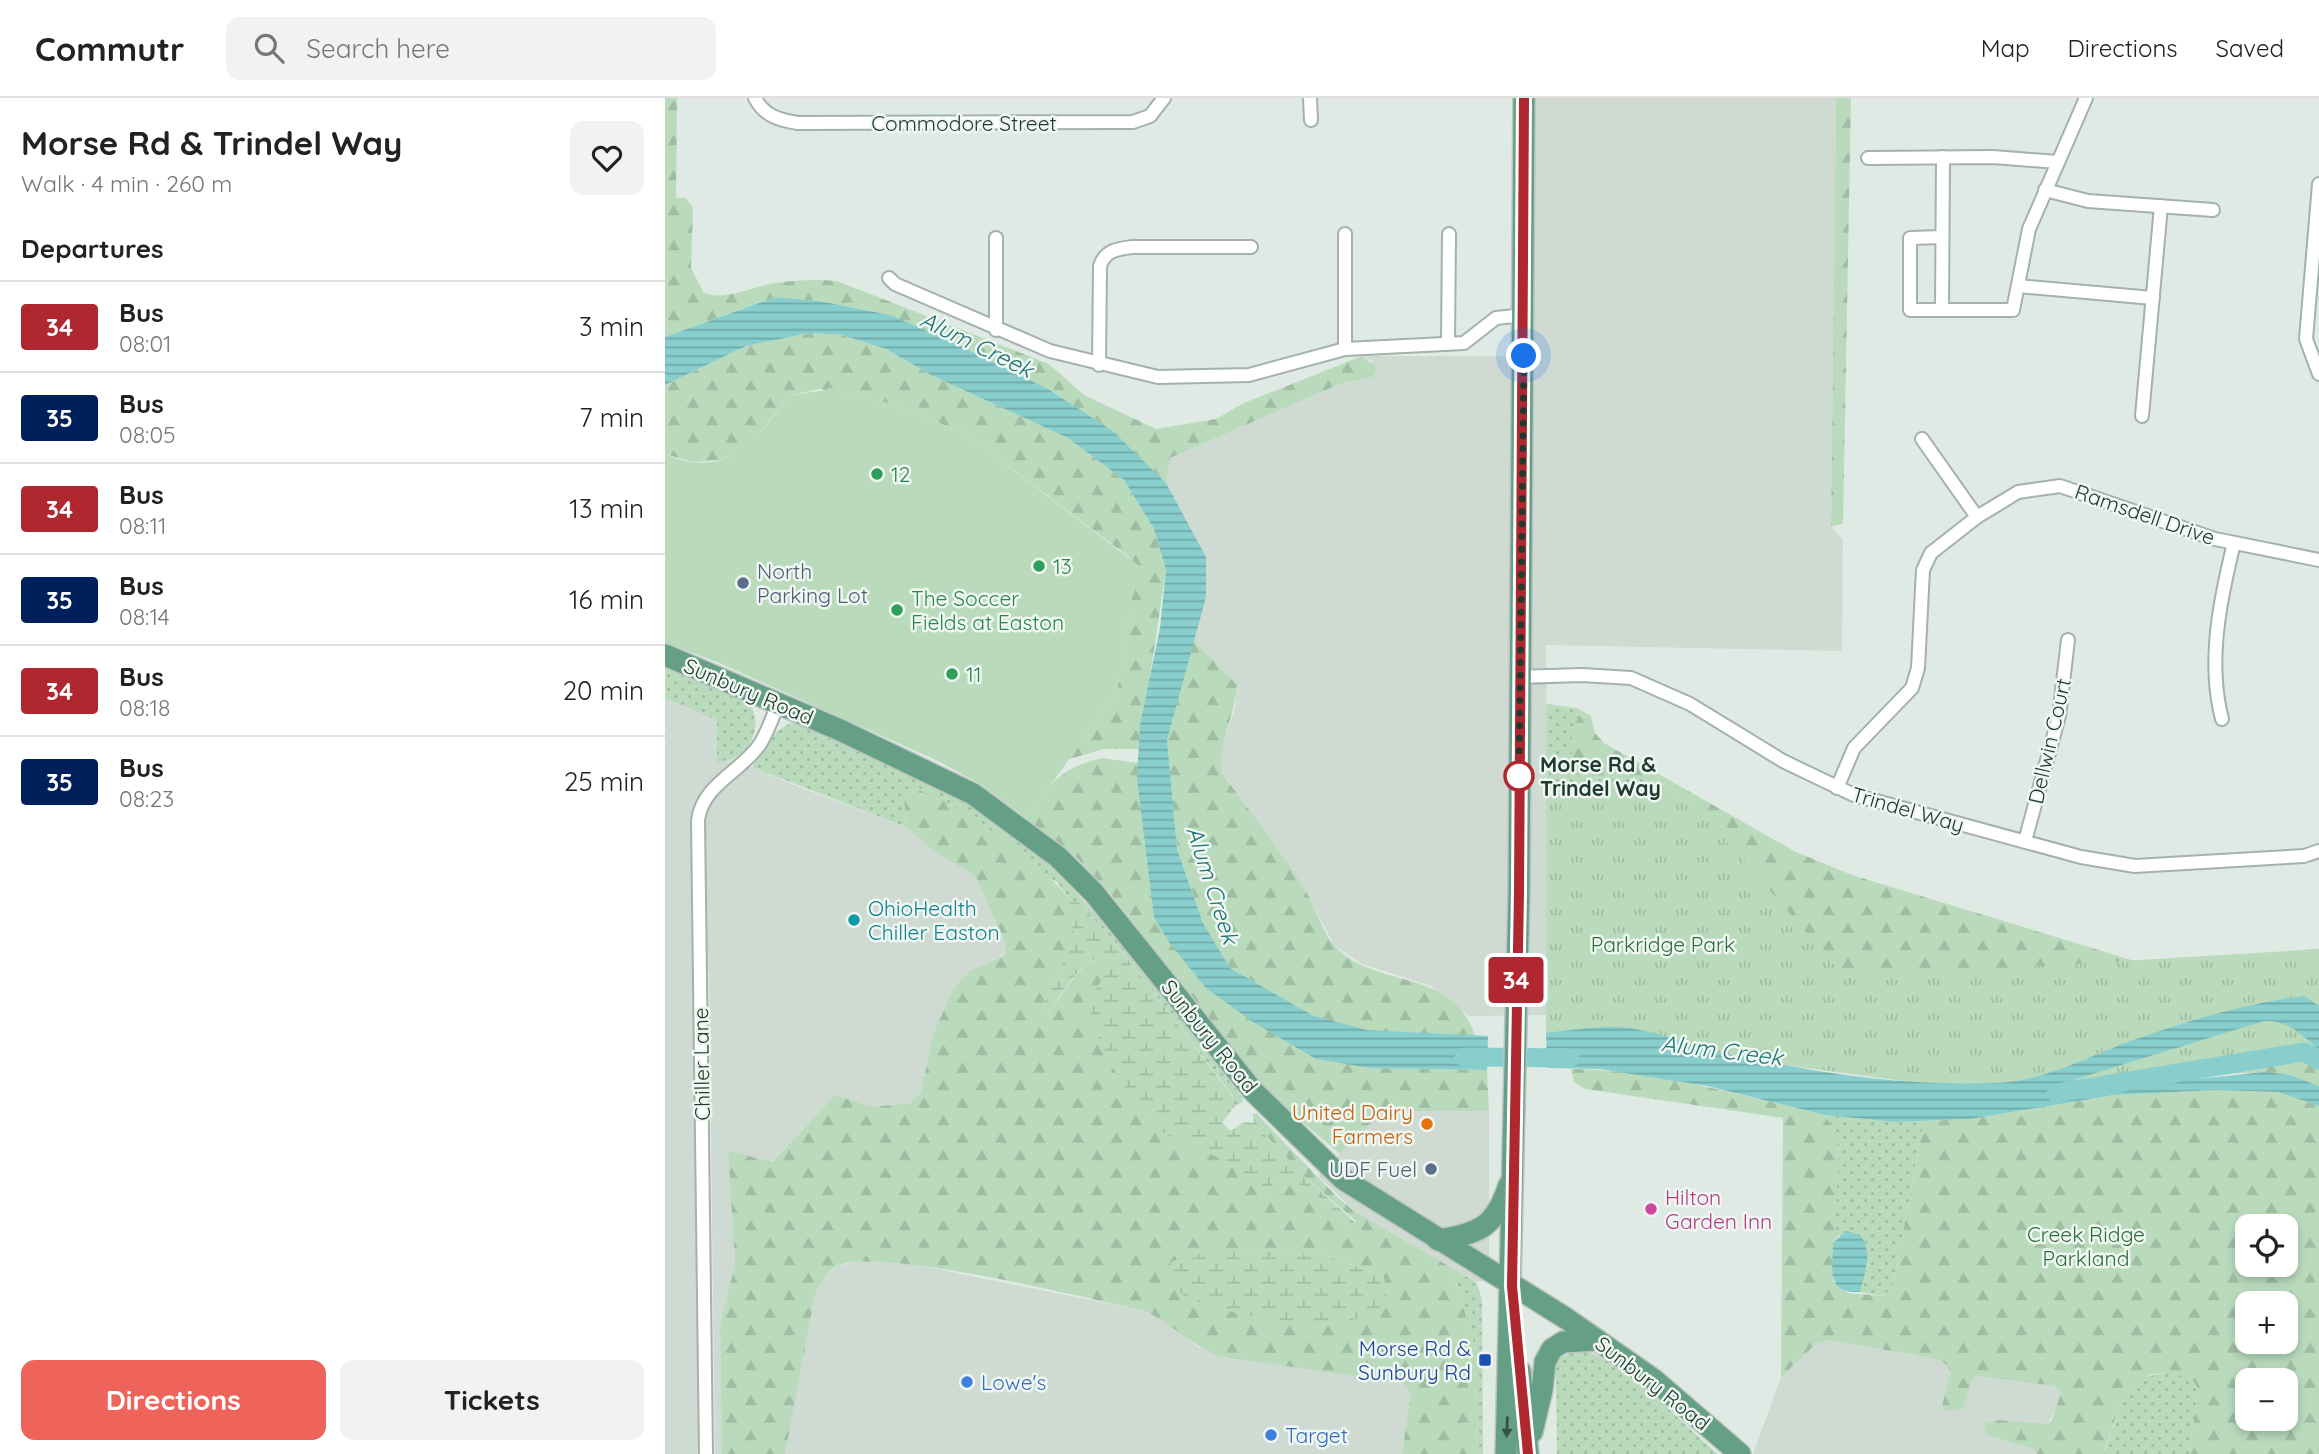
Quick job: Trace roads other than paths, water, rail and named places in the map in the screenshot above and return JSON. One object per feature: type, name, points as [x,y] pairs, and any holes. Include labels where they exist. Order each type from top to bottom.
[{"type":"main road","points":[[1506,1454],[1514,1170],[1524,98]]},
{"type":"main road","name":"Sunbury Road","points":[[665,655],[778,703],[973,794],[1058,857],[1125,930],[1253,1091],[1343,1179],[1597,1340],[1653,1379],[1740,1454]]},
{"type":"main road","points":[[1438,1240],[1469,1235],[1486,1227],[1501,1209],[1514,1170]]},
{"type":"main road","points":[[1512,1286],[1528,1451]]},
{"type":"main road","points":[[1528,1451],[1542,1390],[1545,1362],[1552,1349],[1563,1342],[1597,1340]]},
{"type":"street","name":"Commodore Street","points":[[757,102],[777,120],[798,123],[1110,123],[1133,122],[1150,116],[1164,98]]},
{"type":"street","points":[[1310,98],[1311,120]]},
{"type":"street","points":[[1942,237],[1909,238],[1910,310],[2013,310],[2029,229],[2086,98]]},
{"type":"street","points":[[1868,158],[1943,157],[2057,162]]},
{"type":"street","points":[[1942,310],[1943,157]]},
{"type":"street","points":[[2319,184],[2306,339],[2319,374]]},
{"type":"street","points":[[2045,190],[2088,201],[2213,209]]},
{"type":"street","points":[[2142,416],[2161,206]]},
{"type":"street","points":[[1345,234],[1345,349]]},
{"type":"street","points":[[1448,343],[1449,234]]},
{"type":"street","points":[[996,239],[996,330]]},
{"type":"street","points":[[1098,365],[1100,266],[1107,254],[1132,247],[1251,247]]},
{"type":"street","points":[[889,278],[895,284],[996,330],[1050,351],[1098,365],[1158,377],[1225,378],[1249,375],[1345,349],[1448,343],[1472,338],[1496,318],[1524,315]]},
{"type":"street","points":[[2018,286],[2153,298]]},
{"type":"street","points":[[1922,439],[1977,517]]},
{"type":"street","name":"Ramsdell Drive","points":[[1837,788],[1854,748],[1912,688],[1918,668],[1923,570],[1931,553],[1977,517],[2018,492],[2060,486],[2234,543],[2319,560]]},
{"type":"street","points":[[2222,719],[2214,689],[2218,620],[2234,543]]},
{"type":"street","name":"Dellwin Court","points":[[2025,841],[2059,716],[2068,640]]},
{"type":"street","name":"Trindel Way","points":[[1520,677],[1582,675],[1631,678],[1690,704],[1783,761],[1854,795],[2081,857],[2135,866],[2304,856],[2319,851]]},
{"type":"street","name":"Chiller Lane","points":[[706,1454],[698,820],[700,806],[707,794],[759,746],[778,703]]},
{"type":"water","points":[[776,297],[819,301],[890,315],[948,340],[1048,389],[1113,431],[1166,483],[1206,557],[1206,597],[1167,740],[1177,849],[1203,923],[1230,968],[1312,1015],[1367,1030],[1488,1036],[1487,1070],[1370,1068],[1316,1059],[1253,1022],[1206,988],[1169,942],[1154,917],[1137,778],[1140,725],[1160,628],[1166,570],[1154,529],[1124,480],[1068,438],[933,376],[886,349],[842,335],[809,333],[746,346],[665,385],[665,337]]},
{"type":"water","points":[[2304,996],[2319,1006],[2319,1050],[2287,1026],[2264,1021],[2076,1079],[2075,1082],[2083,1091],[2265,1072],[2290,1075],[2319,1086],[2319,1106],[2278,1092],[2214,1090],[2114,1095],[1970,1119],[1895,1122],[1825,1115],[1707,1086],[1600,1069],[1547,1068],[1546,1033],[1613,1027],[1636,1029],[1761,1061],[1860,1077],[1928,1083],[2013,1082],[2064,1068],[2131,1041],[2195,1020],[2260,1003]]},
{"type":"water","points":[[1846,1231],[1860,1235],[1866,1249],[1867,1262],[1860,1292],[1841,1289],[1833,1278],[1833,1243]]},
{"type":"waterway","name":"Alum Creek","points":[[2056,1093],[2304,1052],[2319,1060]]},
{"type":"waterway","name":"Alum Creek","points":[[1464,1057],[1570,1058]]},
{"type":"place","name":"12","points":[[877,474]]},
{"type":"place","name":"13","points":[[1039,566]]},
{"type":"place","name":"North Parking Lot","points":[[743,583]]},
{"type":"place","name":"The Soccer Fields at Easton","points":[[897,610]]},
{"type":"place","name":"11","points":[[952,674]]},
{"type":"place","name":"Morse Rd & Trindel Way","points":[[1519,776]]},
{"type":"place","name":"OhioHealth Chiller Easton","points":[[854,920]]},
{"type":"place","name":"United Dairy Farmers","points":[[1427,1124]]},
{"type":"place","name":"UDF Fuel","points":[[1431,1169]]},
{"type":"place","name":"Hilton Garden Inn","points":[[1651,1209]]},
{"type":"place","name":"Morse Rd & Sunbury Rd","points":[[1485,1360]]},
{"type":"place","name":"Lowe's","points":[[967,1382]]},
{"type":"place","name":"Target","points":[[1271,1435]]},
{"type":"park label","name":"Parkridge Park","points":[[1663,944]]},
{"type":"park label","name":"Creek Ridge Parkland","points":[[2086,1246]]}]
